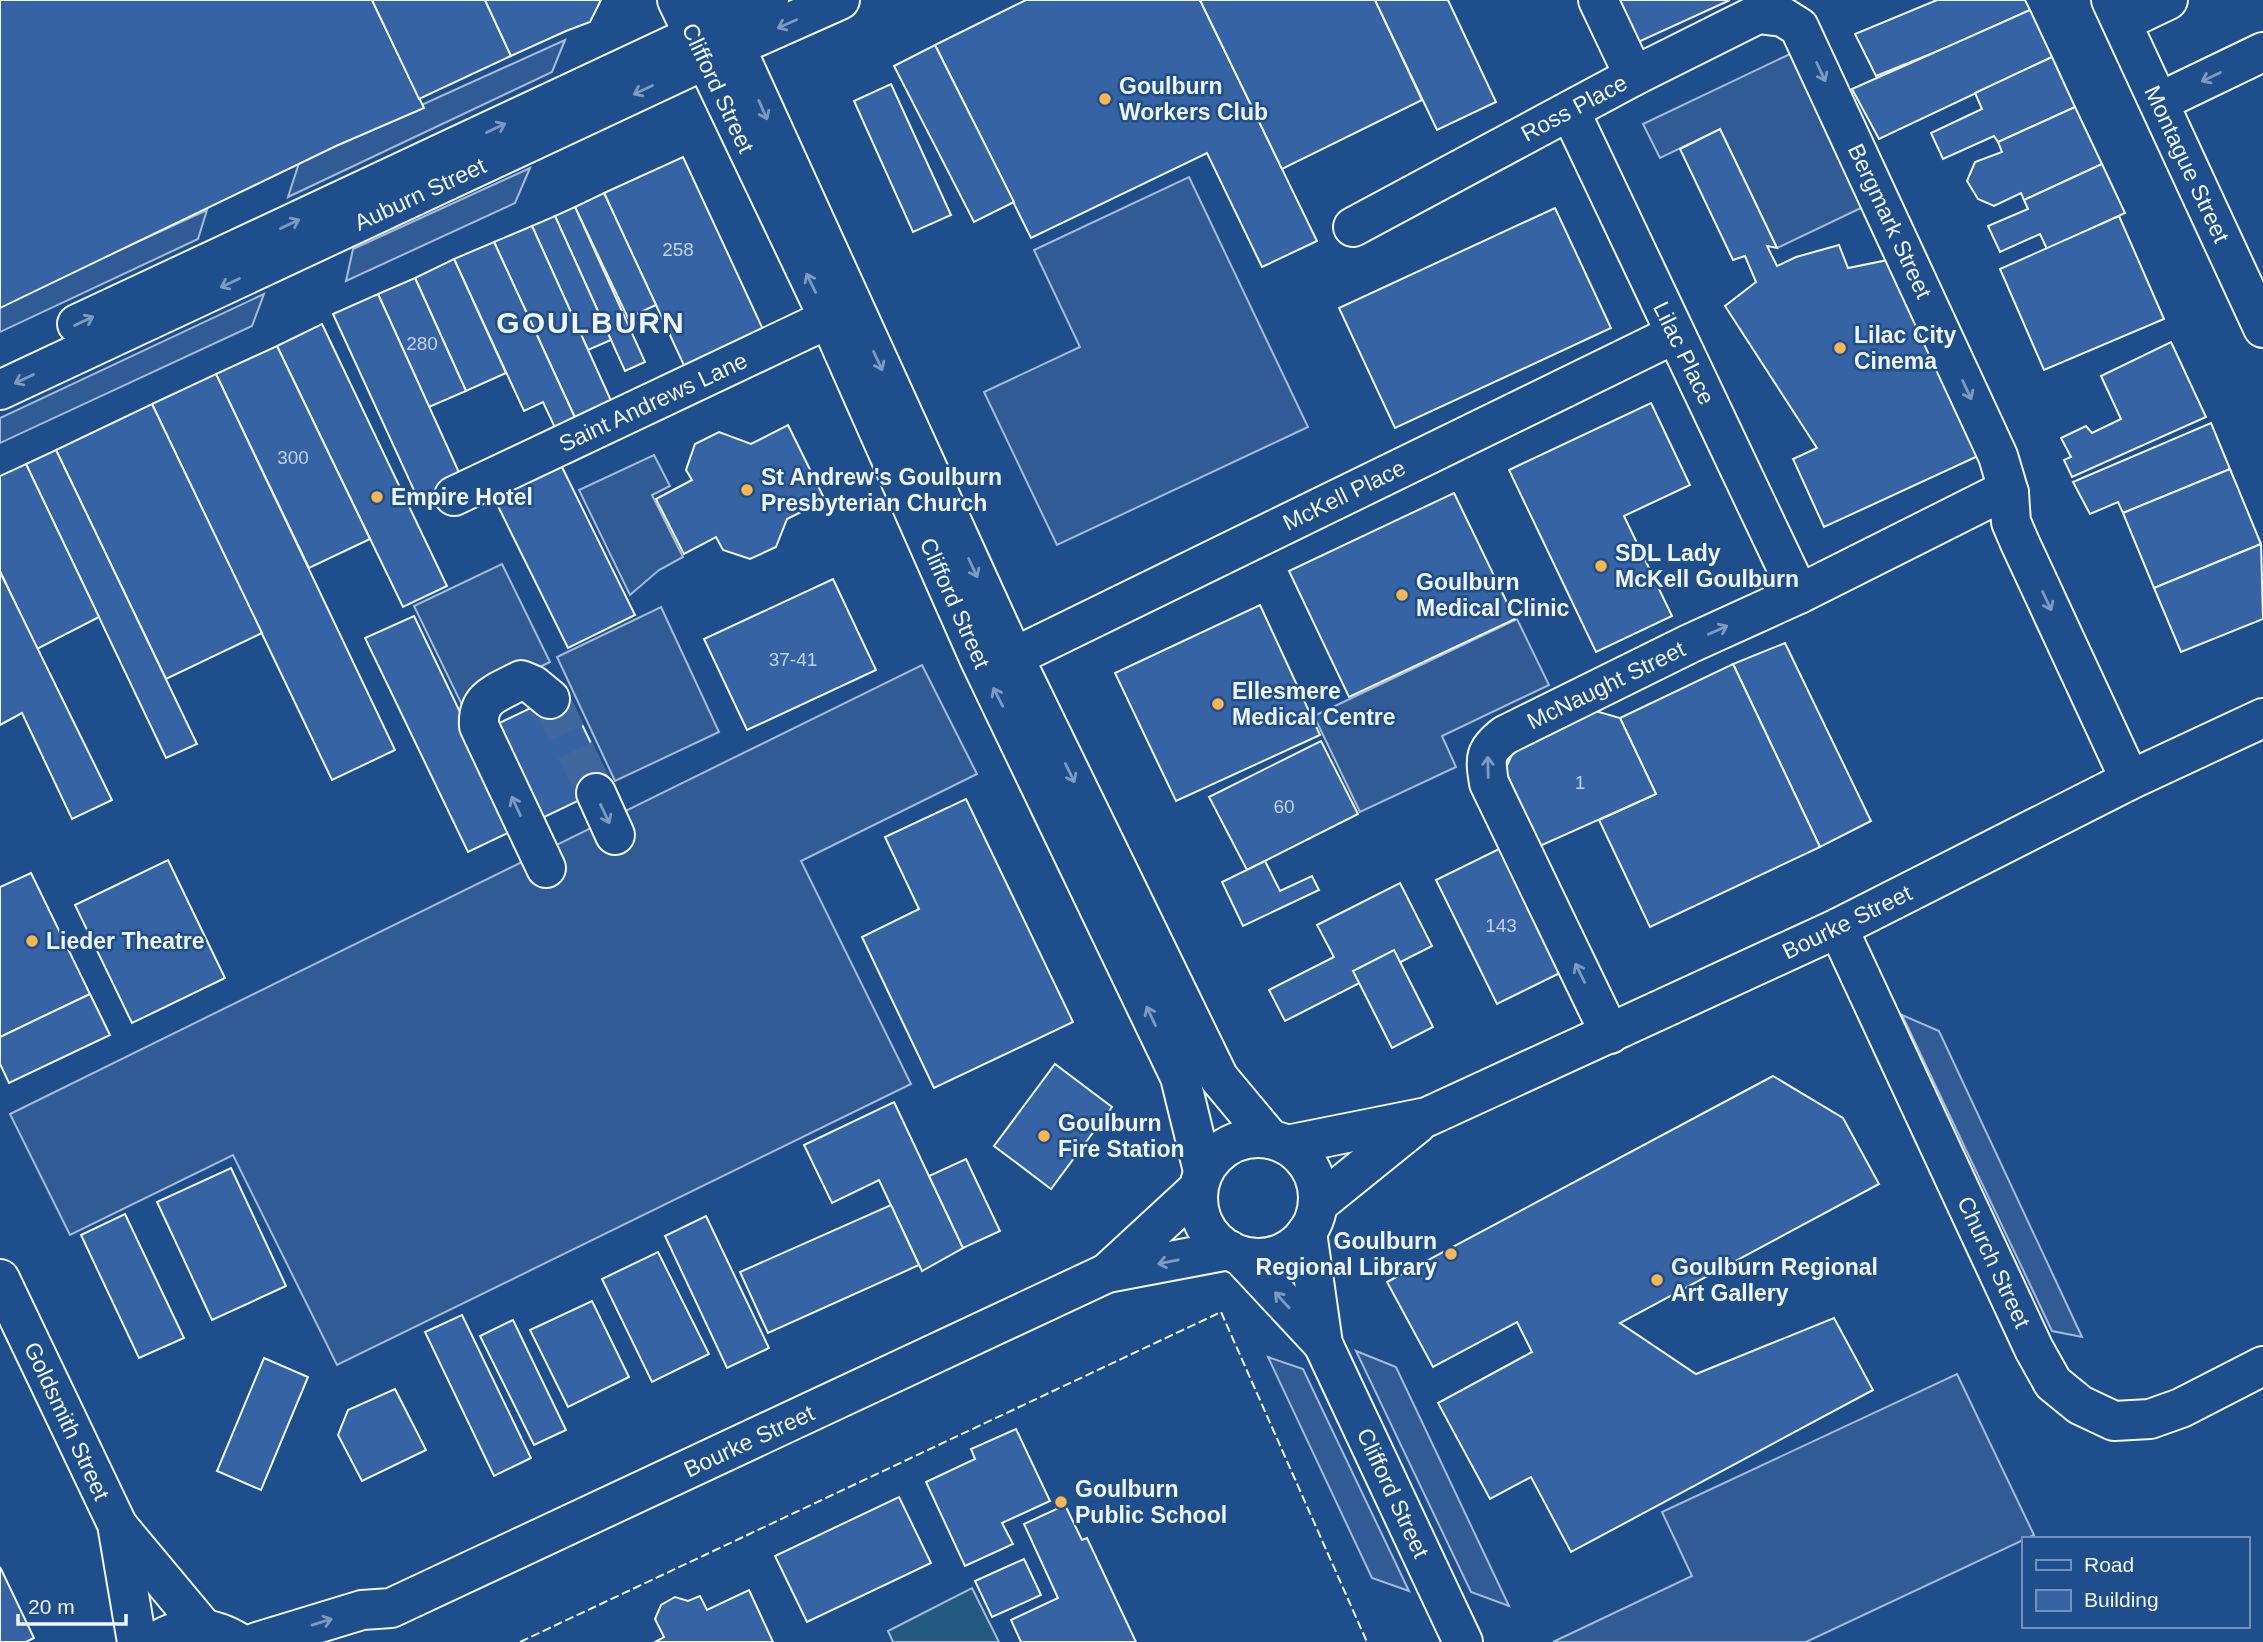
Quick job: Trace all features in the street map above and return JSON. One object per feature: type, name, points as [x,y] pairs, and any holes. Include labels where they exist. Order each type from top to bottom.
[{"type":"street","name":"Clifford Street","points":[[677,0],[714,33],[1000,653],[1180,1077],[1201,1180]]},
{"type":"street","name":"Auburn Street","points":[[0,390],[714,33],[769,0]]},
{"type":"street","name":"Auburn Street","points":[[0,360],[714,33],[840,0]]},
{"type":"street","points":[[1598,0],[1634,76]]},
{"type":"street","points":[[2116,11],[2168,0]]},
{"type":"street","name":"Ross Place","points":[[1353,227],[1634,76],[1758,14],[1787,8]]},
{"type":"street","name":"Bergmark Street","points":[[1787,8],[1807,42],[1998,456],[2009,493],[2011,522],[2130,780]]},
{"type":"street","name":"Montague Street","points":[[2116,11],[2263,328]]},
{"type":"street","points":[[2158,102],[2263,52]]},
{"type":"street","name":"Lilac Place","points":[[1570,111],[1799,594]]},
{"type":"street","name":"Saint Andrews Lane","points":[[454,496],[841,313]]},
{"type":"street","name":"McKell Place","points":[[1000,653],[1675,334]]},
{"type":"street","name":"McNaught Street","points":[[1610,1034],[1489,783],[1486,761],[1491,746],[1505,735],[1689,644],[1799,594],[1996,495],[2009,493]]},
{"type":"street","points":[[546,868],[478,726],[478,711],[486,699],[521,680],[533,685],[550,699]]},
{"type":"street","name":"Bourke Street","points":[[1279,1142],[1335,1137],[1427,1116],[1838,928],[2130,780],[2263,718]]},
{"type":"street","name":"Clifford Street","points":[[1031,728],[1219,1078],[1279,1142]]},
{"type":"street","points":[[596,793],[615,835]]},
{"type":"street","name":"Church Street","points":[[1838,928],[2034,1349],[2053,1383],[2080,1405],[2114,1421],[2150,1419],[2181,1408],[2263,1366]]},
{"type":"street","name":"Bourke Street","points":[[1312,1218],[1427,1116]]},
{"type":"street","points":[[1251,1138],[1279,1142],[1301,1156],[1311,1170],[1317,1187],[1312,1218],[1300,1241],[1283,1253],[1262,1258],[1235,1253],[1214,1239],[1203,1225],[1198,1208],[1201,1180],[1215,1154],[1232,1143],[1251,1138]]},
{"type":"street","name":"Bourke Street","points":[[1107,1273],[1201,1180]]},
{"type":"street","name":"Clifford Street","points":[[1312,1218],[1323,1344]]},
{"type":"street","name":"Clifford Street","points":[[1235,1253],[1323,1344],[1463,1642]]},
{"type":"street","name":"Bourke Street","points":[[257,1642],[362,1610],[391,1608],[1107,1273],[1235,1253]]},
{"type":"street","name":"Goldsmith Street","points":[[0,1279],[117,1524],[203,1628]]},
{"type":"street","name":"Goldsmith Street","points":[[117,1524],[137,1642]]},
{"type":"street","name":"Bourke Street","points":[[351,1642],[372,1631],[391,1608]]},
{"type":"street","points":[[156,1642],[184,1629],[203,1628],[225,1634],[237,1642]]},
{"type":"shaded area","points":[[565,40],[552,72],[288,197],[300,160]]},
{"type":"shaded area","points":[[1790,54],[1863,207],[1777,248],[1720,129],[1660,158],[1643,124]]},
{"type":"shaded area","points":[[530,168],[515,203],[346,281],[353,249]]},
{"type":"shaded area","points":[[1189,177],[1308,427],[1057,545],[984,392],[1080,347],[1034,250]]},
{"type":"shaded area","points":[[207,210],[198,239],[0,332],[0,305]]},
{"type":"shaded area","points":[[264,294],[252,326],[0,443],[0,418]]},
{"type":"shaded area","points":[[654,455],[670,486],[652,495],[683,557],[659,570],[630,595],[579,490]]},
{"type":"shaded area","points":[[502,564],[550,662],[462,705],[414,606]]},
{"type":"shaded area","points":[[661,607],[719,732],[615,781],[557,657]]},
{"type":"shaded area","points":[[1517,619],[1549,685],[1442,736],[1456,767],[1360,812],[1314,716]]},
{"type":"shaded area","points":[[922,665],[977,774],[801,861],[911,1084],[337,1365],[233,1155],[70,1235],[10,1114]]},
{"type":"shaded area","points":[[1902,1015],[1939,1031],[2082,1337],[2052,1331]]},
{"type":"shaded area","points":[[1356,1351],[1396,1367],[1509,1606],[1471,1592]]},
{"type":"shaded area","points":[[1268,1357],[1303,1369],[1409,1591],[1372,1578]]},
{"type":"shaded area","points":[[1957,1374],[2034,1535],[2022,1537],[2022,1541],[1806,1642],[1553,1642],[1692,1576],[1662,1512]]},
{"type":"shaded area","points":[[972,1588],[999,1642],[893,1642],[888,1631]]},
{"type":"building","points":[[0,0],[372,0],[424,108],[336,146],[0,308]]},
{"type":"building","points":[[372,0],[485,0],[511,56],[419,99]]},
{"type":"building","points":[[485,0],[601,0],[590,22],[511,56]]},
{"type":"building","name":"Goulburn Workers Club","points":[[1026,0],[1200,0],[1317,241],[1262,267],[1207,153],[1031,238],[935,45]]},
{"type":"building","points":[[1200,0],[1375,0],[1422,100],[1282,169]]},
{"type":"building","points":[[1375,0],[1448,0],[1496,102],[1437,130]]},
{"type":"building","points":[[1613,0],[1730,0],[1634,44]]},
{"type":"building","points":[[1937,0],[2025,0],[2030,10],[1876,76],[1855,34]]},
{"type":"building","points":[[2030,10],[2052,57],[1879,139],[1852,89]]},
{"type":"building","points":[[935,45],[1014,202],[974,222],[894,66]]},
{"type":"building","points":[[2052,57],[2075,107],[1998,142],[1994,136],[1943,159],[1931,133],[1982,109],[1975,93]]},
{"type":"building","points":[[891,84],[951,215],[913,232],[854,101]]},
{"type":"building","points":[[2075,107],[2102,164],[2024,200],[2021,193],[1994,206],[1978,199],[1967,181],[1975,162],[2002,152],[1998,142]]},
{"type":"building","name":"Lilac City Cinema","points":[[1720,129],[1777,248],[1767,246],[1777,266],[1796,257],[1839,245],[1848,268],[1888,260],[1978,456],[1824,527],[1793,459],[1817,448],[1725,306],[1756,282],[1745,256],[1733,260],[1680,149]]},
{"type":"building","points":[[683,157],[767,338],[688,374],[604,193]]},
{"type":"building","points":[[2102,164],[2125,213],[2047,249],[2040,234],[2000,252],[1988,226],[2028,209],[2024,200]]},
{"type":"building","points":[[604,193],[656,305],[628,318],[575,207]]},
{"type":"building","points":[[575,207],[645,362],[625,371],[555,216]]},
{"type":"building","points":[[1555,208],[1611,328],[1395,428],[1339,308]]},
{"type":"building","points":[[555,216],[611,340],[588,350],[532,226]]},
{"type":"building","points":[[2119,216],[2164,319],[2044,370],[2000,269]]},
{"type":"building","points":[[532,226],[613,405],[577,422],[494,242]]},
{"type":"building","points":[[494,242],[577,422],[557,432],[543,402],[524,411],[454,259]]},
{"type":"building","points":[[454,259],[506,373],[466,391],[415,278]]},
{"type":"building","points":[[415,278],[466,391],[429,407],[378,294]]},
{"type":"building","points":[[378,294],[462,479],[418,499],[333,314]]},
{"type":"building","name":"Empire Hotel","points":[[322,324],[447,586],[403,607],[277,346]]},
{"type":"building","points":[[2171,342],[2206,417],[2072,477],[2064,460],[2071,457],[2061,438],[2086,426],[2092,433],[2121,419],[2101,376]]},
{"type":"building","points":[[277,346],[370,539],[309,568],[216,374]]},
{"type":"building","points":[[216,374],[395,750],[332,780],[152,404]]},
{"type":"building","name":"SDL Lady McKell Goulburn","points":[[1651,403],[1690,485],[1624,516],[1672,616],[1596,652],[1509,470]]},
{"type":"building","points":[[152,404],[262,633],[166,679],[56,450]]},
{"type":"building","points":[[2211,423],[2230,469],[2123,513],[2118,502],[2090,514],[2073,482]]},
{"type":"building","name":"St Andrew's Goulburn Presbyterian Church","points":[[788,425],[825,500],[787,519],[776,547],[750,559],[723,550],[716,537],[684,554],[656,499],[692,480],[686,470],[695,444],[719,432],[751,444]]},
{"type":"building","points":[[56,450],[197,744],[166,758],[26,464]]},
{"type":"building","points":[[560,463],[635,615],[568,648],[493,496]]},
{"type":"building","points":[[26,464],[99,617],[37,649],[0,571],[0,476]]},
{"type":"building","points":[[2230,469],[2261,544],[2154,588],[2123,513]]},
{"type":"building","name":"Goulburn Medical Clinic","points":[[1454,493],[1515,619],[1349,697],[1289,571]]},
{"type":"building","points":[[2261,544],[2263,619],[2181,652],[2154,588]]},
{"type":"building","points":[[0,572],[112,800],[72,819],[22,713],[0,725]]},
{"type":"building","points":[[833,579],[876,670],[747,730],[704,639]]},
{"type":"building","name":"Ellesmere Medical Centre","points":[[1260,605],[1320,735],[1176,801],[1115,673]]},
{"type":"building","points":[[414,616],[516,829],[468,852],[365,638]]},
{"type":"building","points":[[1785,643],[1871,821],[1820,847],[1733,664]]},
{"type":"building","points":[[1733,664],[1820,847],[1650,927],[1599,820],[1656,794],[1620,718]]},
{"type":"building","points":[[566,691],[611,785],[534,822],[489,728]]},
{"type":"building","points":[[1585,708],[1620,718],[1656,794],[1540,846],[1505,770],[1520,737]]},
{"type":"building","points":[[1321,741],[1358,814],[1247,870],[1209,797]]},
{"type":"building","points":[[966,799],[1073,1022],[934,1088],[862,937],[919,909],[885,837]]},
{"type":"building","points":[[1505,846],[1566,970],[1497,1004],[1436,880]]},
{"type":"building","points":[[168,860],[225,978],[132,1023],[75,905]]},
{"type":"building","points":[[1265,861],[1280,891],[1312,876],[1319,890],[1243,926],[1222,882]]},
{"type":"building","name":"Lieder Theatre","points":[[31,873],[90,994],[0,1037],[0,887]]},
{"type":"building","points":[[1400,883],[1432,946],[1285,1021],[1269,990],[1334,957],[1317,925]]},
{"type":"building","points":[[1394,950],[1433,1027],[1392,1048],[1353,971]]},
{"type":"building","points":[[90,994],[110,1035],[9,1083],[0,1064],[0,1037]]},
{"type":"building","points":[[1055,1064],[1112,1107],[1051,1189],[994,1146]]},
{"type":"building","points":[[1773,1076],[1843,1118],[1879,1184],[1620,1323],[1696,1374],[1834,1318],[1873,1390],[1571,1552],[1531,1477],[1490,1499],[1438,1403],[1532,1352],[1517,1322],[1433,1367],[1387,1282]]},
{"type":"building","points":[[894,1102],[963,1248],[922,1271],[879,1180],[832,1203],[804,1145]]},
{"type":"building","points":[[966,1159],[1000,1231],[963,1248],[929,1176]]},
{"type":"building","points":[[231,1168],[286,1286],[212,1320],[157,1202]]},
{"type":"building","points":[[891,1205],[919,1265],[768,1333],[740,1272]]},
{"type":"building","points":[[125,1214],[184,1338],[139,1358],[81,1235]]},
{"type":"building","points":[[706,1216],[769,1348],[727,1368],[665,1236]]},
{"type":"building","points":[[658,1252],[709,1354],[652,1382],[602,1279]]},
{"type":"building","points":[[592,1301],[629,1377],[568,1407],[530,1330]]},
{"type":"building","points":[[462,1315],[531,1458],[494,1476],[425,1332]]},
{"type":"building","points":[[513,1320],[566,1430],[534,1445],[480,1336]]},
{"type":"building","points":[[264,1358],[308,1377],[261,1490],[217,1471]]},
{"type":"building","points":[[395,1389],[426,1450],[362,1481],[338,1435],[348,1410]]},
{"type":"building","points":[[1016,1429],[1050,1501],[1002,1523],[1013,1544],[965,1566],[926,1482],[975,1459],[971,1449]]},
{"type":"building","points":[[899,1497],[931,1563],[807,1622],[775,1556]]},
{"type":"building","points":[[1065,1505],[1082,1540],[1087,1538],[1136,1642],[1021,1642],[1011,1620],[1058,1598],[1024,1524]]},
{"type":"building","points":[[1024,1559],[1041,1595],[992,1617],[975,1581]]},
{"type":"building","points":[[0,1567],[34,1638],[26,1642],[0,1642]]},
{"type":"building","points":[[749,1590],[773,1642],[655,1642],[664,1637],[655,1619],[661,1605],[675,1597],[688,1601],[700,1596],[707,1610]]},
{"type":"tunnel","points":[[550,699],[596,793]]},
{"type":"fence","points":[[520,1642],[1221,1312],[1367,1642]]},
{"type":"place","name":"Goulburn Workers Club","points":[[1105,99]]},
{"type":"place","name":"Lilac City Cinema","points":[[1840,348]]},
{"type":"place","name":"St Andrew's Goulburn Presbyterian Church","points":[[747,490]]},
{"type":"place","name":"Empire Hotel","points":[[377,497]]},
{"type":"place","name":"SDL Lady McKell Goulburn","points":[[1601,566]]},
{"type":"place","name":"Goulburn Medical Clinic","points":[[1402,595]]},
{"type":"place","name":"Ellesmere Medical Centre","points":[[1218,704]]},
{"type":"place","name":"Lieder Theatre","points":[[32,941]]},
{"type":"place","name":"Goulburn Fire Station","points":[[1044,1136]]},
{"type":"place","name":"Goulburn Regional Library","points":[[1451,1254]]},
{"type":"place","name":"Goulburn Regional Art Gallery","points":[[1657,1280]]},
{"type":"place","name":"Goulburn Public School","points":[[1061,1502]]},
{"type":"district","name":"GOULBURN","points":[[591,322]]}]
